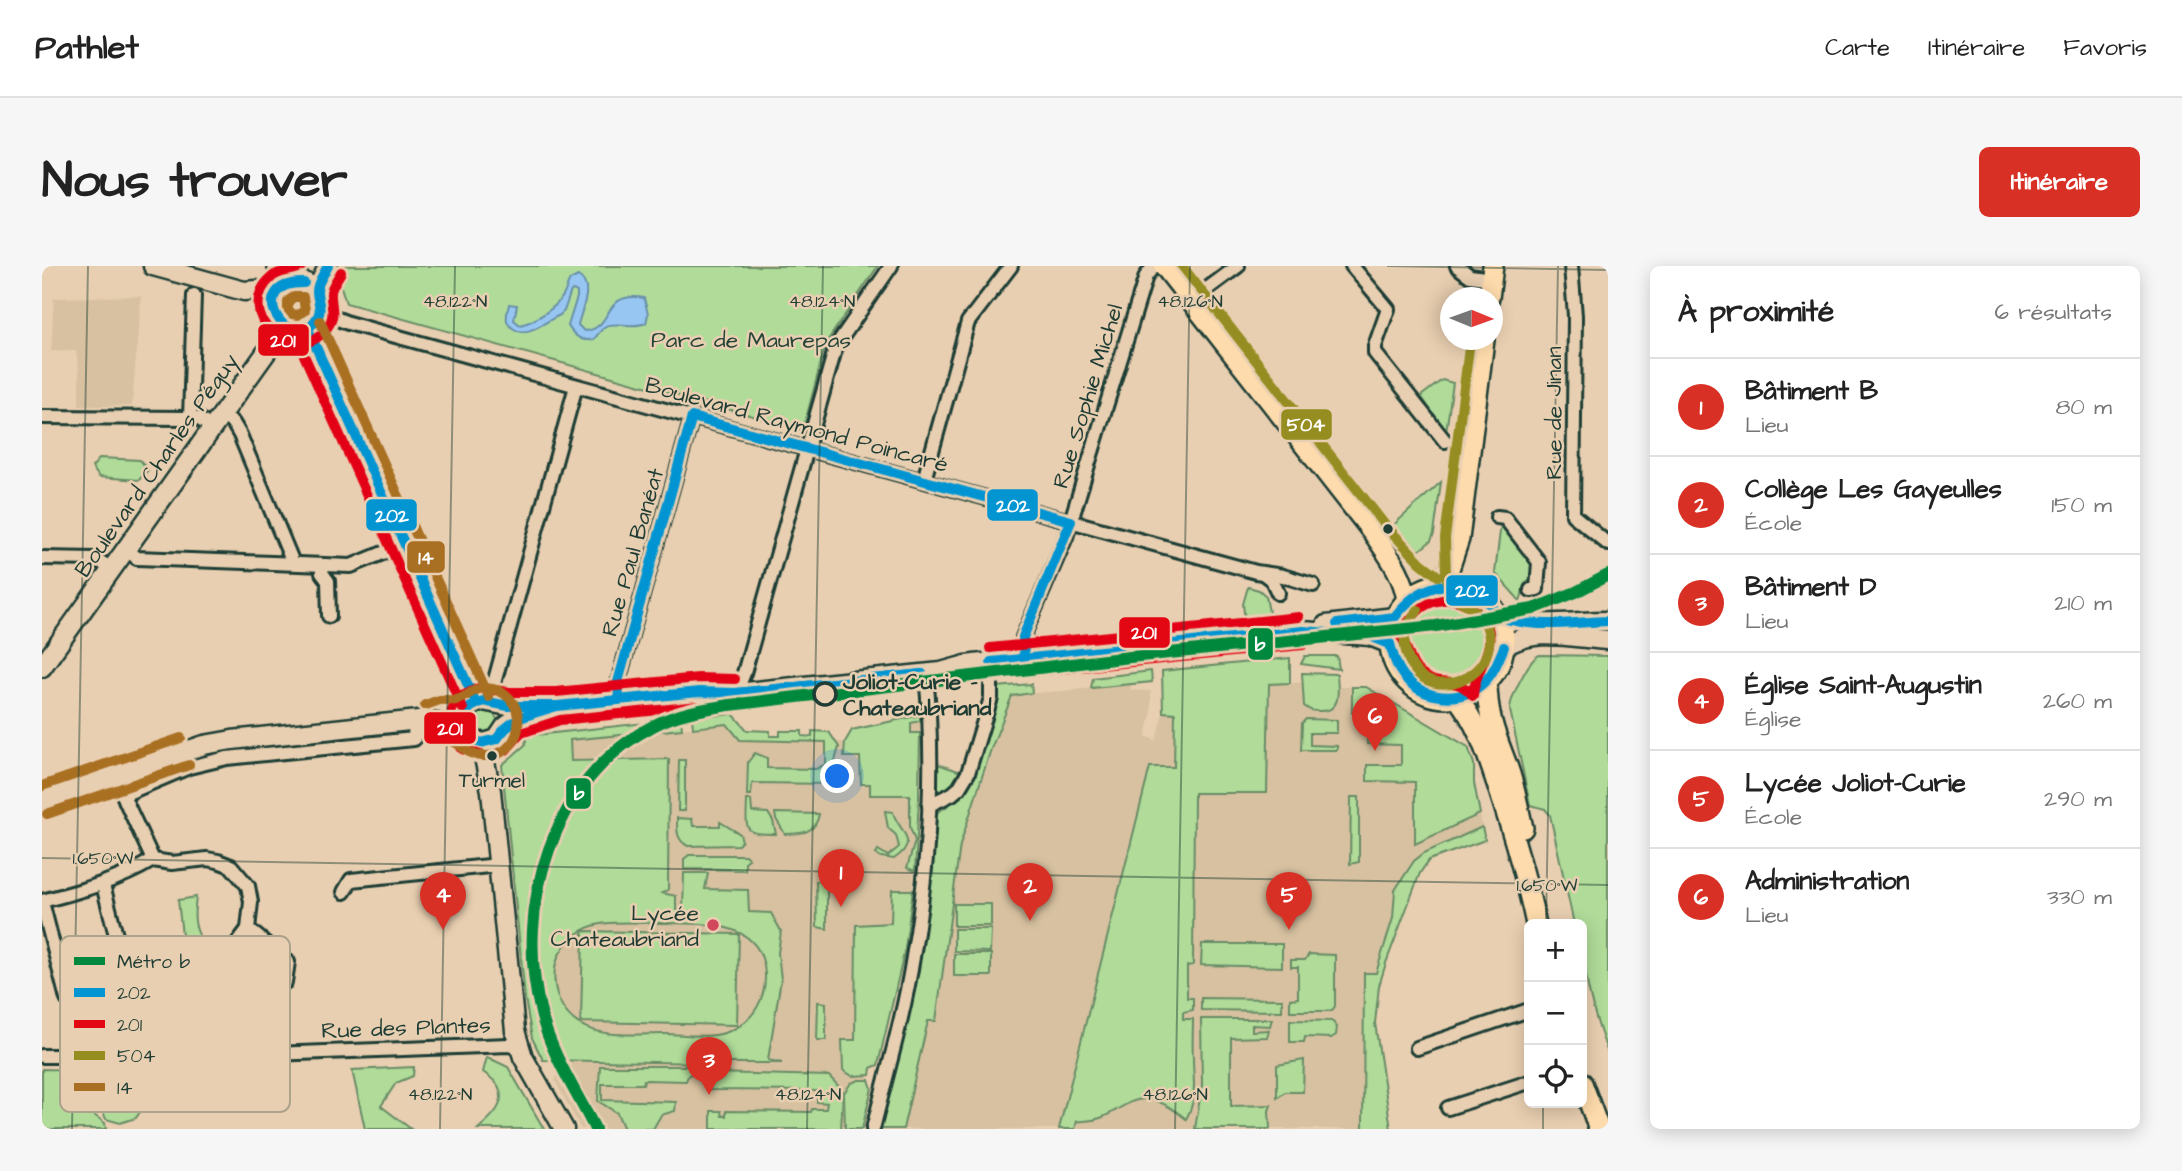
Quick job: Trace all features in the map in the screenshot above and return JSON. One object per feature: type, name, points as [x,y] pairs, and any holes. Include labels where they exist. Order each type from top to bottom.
[{"type":"main road","points":[[1164,266],[1374,534],[1398,570],[1407,601]]},
{"type":"main road","points":[[1464,587],[1460,573],[1459,538],[1483,350]]},
{"type":"main road","points":[[1374,534],[1412,574],[1437,586],[1464,587],[1488,601],[1502,626],[1504,647],[1501,660],[1487,681],[1467,694],[1445,698],[1425,694],[1407,682],[1395,665],[1390,644],[1395,617],[1407,601],[1437,586],[1459,538]]},
{"type":"main road","points":[[1487,681],[1493,733],[1508,768],[1523,827],[1528,854],[1529,891]]},
{"type":"main road","points":[[1456,697],[1471,716],[1511,827],[1535,919]]},
{"type":"main road","points":[[1587,1097],[1599,1129]]},
{"type":"street","points":[[153,266],[244,291],[291,291],[320,302],[320,312],[314,321],[307,327],[293,329],[277,319],[291,291],[323,266]]},
{"type":"street","points":[[277,266],[291,291]]},
{"type":"street","points":[[283,266],[291,291]]},
{"type":"street","points":[[291,291],[328,266]]},
{"type":"street","points":[[736,693],[744,673],[836,346],[891,266]]},
{"type":"street","points":[[925,480],[968,322],[1011,266]]},
{"type":"street","name":"Rue Sophie Michel","points":[[1024,659],[1023,637],[1071,521],[1146,276],[1154,266]]},
{"type":"street","points":[[1192,300],[1238,266]]},
{"type":"street","points":[[1352,266],[1388,309],[1375,353],[1445,441]]},
{"type":"street","points":[[1457,266],[1470,276],[1491,281]]},
{"type":"street","name":"Rue de Jinan","points":[[1571,266],[1575,316],[1573,515],[1608,544]]},
{"type":"street","points":[[190,418],[194,295]]},
{"type":"street","name":"Boulevard Raymond Poincaré","points":[[320,312],[348,323],[576,386],[1264,574],[1283,576],[1313,585]]},
{"type":"street","name":"Boulevard Charles Péguy","points":[[42,667],[285,326]]},
{"type":"street","points":[[307,327],[482,706],[504,716],[505,727],[502,734],[480,739],[421,719]]},
{"type":"street","points":[[564,1129],[519,1048],[514,1027],[491,791],[493,775],[480,739],[464,722],[482,706],[492,687],[576,386]]},
{"type":"street","points":[[42,416],[190,418],[233,423],[293,563]]},
{"type":"street","name":"Rue Paul Banéat","points":[[619,699],[618,682],[692,417]]},
{"type":"street","points":[[1497,517],[1505,518],[1539,562],[1537,589],[1531,590]]},
{"type":"street","points":[[126,549],[137,558],[351,566],[405,544]]},
{"type":"street","points":[[42,558],[96,559],[112,569]]},
{"type":"street","points":[[322,565],[322,573],[328,581],[329,616]]},
{"type":"street","points":[[1264,574],[1272,580],[1279,593]]},
{"type":"street","points":[[1303,631],[1311,627],[1395,617]]},
{"type":"street","points":[[1498,617],[1544,624],[1608,621]]},
{"type":"street","points":[[42,801],[204,746],[232,740],[421,719],[482,706],[556,706],[699,692],[736,693],[926,674],[991,662],[1303,631],[1370,636],[1390,644]]},
{"type":"street","points":[[1504,647],[1531,635],[1608,640]]},
{"type":"street","points":[[929,804],[952,794],[968,773],[991,698],[991,662]]},
{"type":"street","points":[[873,1129],[913,960],[924,883],[929,804],[926,674]]},
{"type":"street","points":[[505,727],[520,717],[556,706]]},
{"type":"street","points":[[123,795],[189,767],[227,758],[414,738],[421,719]]},
{"type":"street","points":[[116,775],[153,860]]},
{"type":"street","points":[[60,972],[42,902],[103,885],[153,860],[172,863],[207,859],[231,866],[248,886],[251,902],[248,929],[243,936]]},
{"type":"street","points":[[344,892],[351,880],[499,865]]},
{"type":"street","points":[[103,885],[116,936]]},
{"type":"street","points":[[248,929],[256,936]]},
{"type":"street","points":[[1417,1048],[1524,1012]]},
{"type":"street","name":"Rue des Plantes","points":[[290,1052],[509,1045],[519,1048]]},
{"type":"street","name":"Rue des Plantes","points":[[42,1056],[60,1056]]},
{"type":"street","points":[[1448,1108],[1524,1084]]},
{"type":"shaded area","points":[[141,296],[132,406],[79,406],[76,351],[51,351],[54,298]]},
{"type":"shaded area","points":[[1163,682],[1337,683],[1338,687],[1366,687],[1466,745],[1485,840],[1429,860],[1416,882],[1379,986],[1376,1038],[1391,1129],[903,1129],[928,1021],[936,1021],[960,846],[991,749],[1013,695],[1131,685],[1131,690],[1151,691],[1151,715],[1146,736],[1156,740],[1163,712]]},
{"type":"shaded area","name":"Lycée Chateaubriand","points":[[920,721],[919,799],[912,901],[895,997],[878,1065],[871,1068],[868,1083],[872,1088],[862,1129],[581,1129],[555,1081],[557,1075],[550,1061],[543,1060],[536,1050],[529,1023],[525,745],[727,724],[740,740],[845,742]]},
{"type":"green space","name":"Parc de Maurepas","points":[[346,266],[878,266],[826,343],[803,430],[346,303],[338,277]]},
{"type":"green space","points":[[297,292],[306,296],[310,305],[306,314],[297,318],[288,314],[284,305],[288,296]]},
{"type":"green space","points":[[1442,380],[1453,383],[1446,432],[1421,396]]},
{"type":"green space","points":[[100,458],[140,460],[148,470],[139,480],[99,477],[92,467]]},
{"type":"green space","points":[[1441,482],[1434,534],[1431,541],[1411,557],[1389,529]]},
{"type":"green space","points":[[1501,523],[1535,563],[1534,579],[1524,585],[1520,601],[1495,573]]},
{"type":"green space","points":[[1248,587],[1259,590],[1266,596],[1270,618],[1245,621],[1243,604]]},
{"type":"green space","points":[[1447,589],[1467,593],[1484,604],[1495,621],[1499,641],[1495,661],[1484,678],[1467,689],[1447,693],[1427,689],[1410,678],[1399,661],[1395,641],[1399,621],[1410,604],[1427,593]]},
{"type":"green space","points":[[1227,649],[1228,655],[1164,661],[1164,655]]},
{"type":"green space","points":[[1540,655],[1608,656],[1608,1053],[1589,990],[1587,919],[1573,919],[1550,815],[1545,809],[1530,805],[1510,710],[1521,679]]},
{"type":"green space","points":[[1305,656],[1337,656],[1339,669],[1301,664]]},
{"type":"green space","points":[[1290,658],[1290,683],[1269,684],[1267,793],[1194,793],[1193,965],[1187,966],[1187,998],[1193,998],[1193,1010],[1183,1012],[1183,1019],[1193,1019],[1194,1089],[1190,1111],[1186,1119],[1167,1105],[1151,1100],[1139,1100],[1106,1116],[1077,1121],[1075,1129],[1059,1129],[1150,767],[1174,767],[1175,713],[1163,712],[1162,671]]},
{"type":"green space","points":[[1052,667],[1053,673],[999,678],[998,672]]},
{"type":"green space","points":[[1151,671],[1152,682],[1091,688],[1093,678]]},
{"type":"green space","points":[[1302,673],[1337,674],[1337,698],[1333,707],[1316,711],[1304,706]]},
{"type":"green space","points":[[1031,684],[1032,693],[1012,696],[991,749],[960,845],[936,1021],[928,1021],[903,1129],[877,1129],[933,815],[959,795],[997,687]]},
{"type":"green space","points":[[1352,687],[1366,687],[1468,747],[1474,764],[1474,783],[1480,814],[1415,844],[1415,782],[1367,781],[1367,765],[1401,765],[1401,745],[1367,744],[1367,713],[1352,713]]},
{"type":"green space","points":[[490,709],[497,719],[494,732],[477,735],[470,716],[474,710]]},
{"type":"green space","points":[[640,709],[640,715],[557,723],[556,717]]},
{"type":"green space","points":[[733,714],[747,730],[770,731],[770,736],[780,736],[780,731],[802,731],[802,736],[812,737],[812,731],[829,732],[839,747],[833,768],[833,784],[752,783],[751,795],[747,795],[748,762],[755,753],[767,758],[767,768],[816,769],[826,764],[826,742],[740,740],[727,724],[693,728],[692,718]]},
{"type":"green space","points":[[920,715],[920,721],[911,723],[911,733],[920,733],[915,871],[907,868],[915,841],[910,827],[910,795],[870,795],[870,784],[861,784],[860,757],[844,757],[845,742],[852,730]]},
{"type":"green space","points":[[681,719],[682,729],[570,740],[571,761],[669,759],[668,890],[662,893],[676,896],[676,910],[683,910],[684,873],[708,873],[705,889],[748,890],[749,912],[771,913],[781,931],[778,953],[781,979],[768,1060],[782,1063],[713,1063],[713,1050],[707,1050],[707,1063],[543,1060],[532,1038],[525,999],[502,765],[525,745],[527,736]],"holes":[[[700,924],[730,929],[743,935],[754,944],[762,957],[765,983],[761,1000],[740,1026],[708,1036],[618,1034],[602,1032],[576,1022],[566,1012],[556,992],[555,971],[559,955],[568,941],[580,932],[594,925]]]},
{"type":"green space","points":[[1306,719],[1337,720],[1337,733],[1310,733],[1310,745],[1337,746],[1337,750],[1301,750],[1302,723]]},
{"type":"green space","points":[[679,760],[685,760],[685,811],[678,811]]},
{"type":"green space","points":[[935,763],[964,773],[951,788],[934,796]]},
{"type":"green space","points":[[1351,797],[1359,797],[1359,862],[1350,864]]},
{"type":"green space","points":[[747,800],[751,800],[752,812],[768,813],[776,834],[757,833],[749,829],[746,818]]},
{"type":"green space","points":[[885,811],[893,812],[907,841],[902,852],[894,859],[876,854],[878,850],[888,856],[899,847],[896,835],[888,828]]},
{"type":"green space","points":[[775,813],[819,814],[811,829],[797,834],[785,834]]},
{"type":"green space","points":[[677,818],[692,819],[693,826],[720,826],[720,822],[740,834],[742,841],[738,845],[688,846],[679,838]]},
{"type":"green space","points":[[1482,827],[1485,840],[1429,860],[1420,873],[1379,986],[1375,1023],[1391,1129],[1363,1129],[1364,973],[1376,973],[1393,918],[1395,890],[1414,861],[1424,853]]},
{"type":"green space","points":[[689,855],[745,855],[749,859],[745,862],[745,870],[684,869],[684,859]]},
{"type":"green space","points":[[816,881],[827,882],[827,929],[817,927]]},
{"type":"green space","points":[[892,890],[913,890],[905,949],[878,1065],[871,1068],[870,1075],[852,1076],[843,1070],[842,1040],[855,1040],[856,925],[891,923]]},
{"type":"green space","points":[[196,897],[195,919],[200,936],[182,936],[178,900]]},
{"type":"green space","points":[[954,904],[991,904],[991,926],[954,926]]},
{"type":"green space","points":[[954,929],[991,929],[990,952],[954,951]]},
{"type":"green space","points":[[583,931],[739,934],[737,1025],[581,1022]]},
{"type":"green space","points":[[1202,944],[1282,944],[1282,967],[1201,965]]},
{"type":"green space","points":[[954,954],[991,954],[991,976],[954,976]]},
{"type":"green space","points":[[1309,954],[1335,955],[1335,1006],[1332,1011],[1290,1011],[1290,999],[1298,998],[1298,967],[1291,967],[1291,960],[1305,960]]},
{"type":"green space","points":[[1201,998],[1282,999],[1282,1011],[1201,1010]]},
{"type":"green space","points":[[818,1002],[826,1003],[826,1040],[817,1040]]},
{"type":"green space","points":[[1201,1019],[1272,1019],[1270,1026],[1252,1025],[1252,1031],[1269,1030],[1267,1037],[1231,1038],[1231,1106],[1271,1105],[1270,1129],[1195,1129],[1202,1085]]},
{"type":"green space","points":[[1290,1020],[1332,1021],[1337,1027],[1336,1035],[1331,1038],[1305,1037],[1304,1042],[1290,1042]]},
{"type":"green space","points":[[487,1057],[508,1067],[544,1129],[478,1129],[497,1110],[501,1098],[497,1084],[483,1072]]},
{"type":"green space","points":[[1304,1060],[1303,1092],[1285,1092],[1277,1098],[1277,1065]]},
{"type":"green space","points":[[600,1066],[702,1066],[688,1076],[686,1081],[644,1080],[643,1084],[602,1084],[602,1100],[676,1102],[675,1111],[661,1115],[653,1129],[624,1129],[617,1113],[598,1101]]},
{"type":"green space","points":[[414,1067],[413,1076],[396,1083],[381,1106],[411,1129],[365,1129],[352,1070]]},
{"type":"green space","points":[[42,1069],[60,1069],[60,1112],[90,1112],[105,1123],[106,1129],[42,1129]]},
{"type":"green space","points":[[710,1073],[829,1076],[843,1091],[841,1129],[711,1129],[711,1111],[721,1111],[722,1116],[726,1116],[726,1111],[811,1112],[812,1109],[826,1109],[827,1103],[817,1102],[817,1091],[710,1090]]},
{"type":"green space","points":[[869,1080],[872,1088],[862,1129],[845,1129],[844,1093],[851,1083]]},
{"type":"green space","points":[[103,1112],[140,1112],[136,1118],[120,1123],[106,1119]]},
{"type":"water","points":[[578,276],[586,286],[586,299],[578,325],[584,331],[600,324],[614,305],[630,297],[644,298],[648,314],[646,323],[610,325],[604,327],[594,339],[582,339],[568,326],[577,297],[577,292],[573,290],[560,315],[525,331],[514,329],[508,324],[509,304],[517,305],[514,320],[520,325],[532,321],[555,305],[563,296],[570,280]]},
{"type":"metro line","name":"b","points":[[595,1129],[557,1058],[541,1013],[534,972],[533,931],[538,890],[549,850],[566,812],[589,778],[618,749],[653,726],[681,715],[730,705],[1130,657],[1436,626],[1533,609],[1576,592],[1608,575]]},
{"type":"transit line","name":"201","points":[[302,266],[272,277],[261,291],[259,306],[262,320],[271,332],[298,344],[313,340],[330,323],[331,292],[341,272]]},
{"type":"transit line","name":"202","points":[[304,283],[285,286],[275,294],[273,305],[277,316],[285,325],[295,330],[306,329],[319,315],[317,288],[328,266]]},
{"type":"transit line","name":"504","points":[[1182,266],[1385,525],[1421,563],[1438,576]]},
{"type":"transit line","name":"14","points":[[294,297],[303,297],[305,310],[298,315],[292,314],[288,309],[288,301],[294,297]]},
{"type":"transit line","name":"14","points":[[320,321],[489,697]]},
{"type":"transit line","name":"202","points":[[307,327],[476,703]]},
{"type":"transit line","name":"201","points":[[294,333],[463,709]]},
{"type":"transit line","name":"504","points":[[1451,591],[1446,575],[1445,538],[1469,350]]},
{"type":"transit line","name":"202","points":[[619,699],[618,682],[692,417],[1071,521],[1023,637],[1024,659]]},
{"type":"transit line","name":"202","points":[[1337,624],[1395,617],[1413,598],[1435,587],[1447,585],[1471,590],[1483,597],[1502,616],[1511,620],[1547,624],[1608,621]]},
{"type":"transit line","name":"201","points":[[1451,599],[1473,609],[1488,627],[1489,644],[1473,696],[1460,685],[1435,681],[1420,673],[1412,663],[1403,640],[1395,631],[1425,605],[1451,599]]},
{"type":"transit line","name":"504","points":[[1418,610],[1406,631],[1407,655],[1418,673],[1433,682],[1450,683],[1466,677],[1480,666],[1488,651],[1488,633],[1479,614],[1456,599]]},
{"type":"transit line","name":"201","points":[[990,648],[1299,617]]},
{"type":"transit line","name":"202","points":[[991,662],[1303,631],[1370,636],[1390,644]]},
{"type":"transit line","name":"202","points":[[1390,644],[1397,665],[1412,685],[1434,695],[1447,697],[1459,696],[1481,685],[1492,672],[1504,647]]},
{"type":"transit line","name":"201","points":[[993,676],[1303,645]]},
{"type":"transit line","name":"202","points":[[736,693],[922,674]]},
{"type":"transit line","name":"202","points":[[736,693],[922,674]]},
{"type":"transit line","name":"201","points":[[735,679],[698,678],[556,692],[509,692],[479,688],[460,697],[452,710],[450,729],[462,749],[492,756],[506,750],[521,733],[560,720],[699,706],[736,707]]},
{"type":"transit line","name":"14","points":[[425,705],[440,700],[460,699],[485,688],[500,691],[510,699],[518,722],[516,735],[510,746],[499,753],[485,756],[473,754],[453,741],[426,733]]},
{"type":"transit line","name":"202","points":[[557,706],[699,692],[736,693]]},
{"type":"transit line","name":"202","points":[[483,701],[508,706],[557,706],[523,717],[509,725],[497,739],[481,743],[471,738],[464,722],[469,708],[483,701]]},
{"type":"transit line","name":"14","points":[[42,786],[181,738]]},
{"type":"transit line","name":"14","points":[[47,814],[189,765]]},
{"type":"place","name":"Joliot-Curie - Chateaubriand","points":[[825,694]]},
{"type":"place","name":"Administration","points":[[1375,751]]},
{"type":"place","name":"Turmel","points":[[492,756]]},
{"type":"place","name":"Bâtiment B","points":[[841,907]]},
{"type":"place","name":"Collège Les Gayeulles","points":[[1030,921]]},
{"type":"place","name":"Lycée Chateaubriand","points":[[713,925]]},
{"type":"place","name":"Église Saint-Augustin","points":[[443,930]]},
{"type":"place","name":"Lycée Joliot-Curie","points":[[1289,930]]},
{"type":"place","name":"Bâtiment D","points":[[709,1095]]}]
